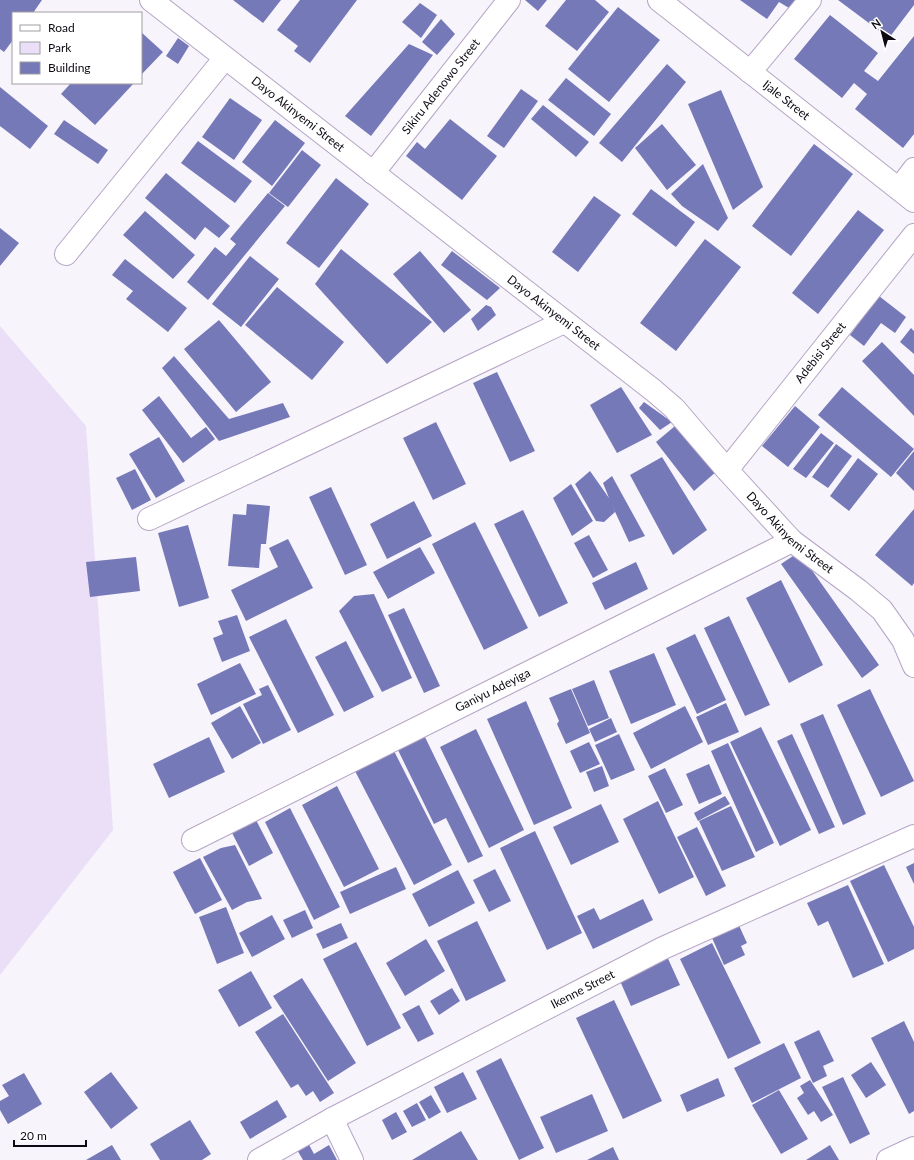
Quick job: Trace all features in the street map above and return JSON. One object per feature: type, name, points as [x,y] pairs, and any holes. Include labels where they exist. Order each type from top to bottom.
[{"type":"street","name":"Dayo Akinyemi Street","points":[[151,0],[653,390],[674,408],[727,470],[792,541],[858,590],[882,610],[903,640],[914,666]]},
{"type":"street","name":"Sikiru Adenowo Street","points":[[373,173],[509,0]]},
{"type":"street","name":"Ijale Street","points":[[659,0],[906,195]]},
{"type":"street","points":[[750,72],[810,0]]},
{"type":"street","points":[[66,254],[225,58]]},
{"type":"street","points":[[906,195],[914,169]]},
{"type":"street","name":"Adebisi Street","points":[[727,470],[914,235]]},
{"type":"street","points":[[149,519],[564,322]]},
{"type":"street","name":"Ganiyu Adeyiga","points":[[193,840],[792,541]]},
{"type":"street","name":"Ikenne Street","points":[[259,1160],[332,1119],[663,948],[914,836]]},
{"type":"street","points":[[332,1119],[352,1160]]},
{"type":"street","points":[[888,1160],[914,1148]]},
{"type":"green space","points":[[0,326],[86,426],[113,830],[0,975]]},
{"type":"building","points":[[0,0],[42,0],[34,12],[12,12],[12,41],[4,52],[0,49]]},
{"type":"building","points":[[233,0],[281,0],[263,23]]},
{"type":"building","points":[[300,0],[357,0],[310,63],[294,51],[298,46],[277,30]]},
{"type":"building","points":[[525,0],[547,0],[538,11]]},
{"type":"building","points":[[566,0],[595,0],[609,12],[577,51],[545,26]]},
{"type":"building","points":[[740,0],[795,0],[789,8],[779,2],[767,19]]},
{"type":"building","points":[[838,0],[914,0],[914,5],[889,38]]},
{"type":"building","points":[[420,3],[437,15],[421,38],[402,22]]},
{"type":"building","points":[[618,7],[660,40],[609,102],[568,69]]},
{"type":"building","points":[[830,15],[878,53],[864,71],[878,81],[914,36],[914,134],[903,148],[855,109],[867,94],[854,83],[842,98],[794,59]]},
{"type":"building","points":[[441,19],[455,34],[437,55],[422,42]]},
{"type":"building","points":[[142,33],[163,52],[142,74]]},
{"type":"building","points":[[178,38],[189,46],[178,64],[166,56]]},
{"type":"building","points":[[409,44],[433,55],[371,136],[345,116]]},
{"type":"building","points":[[667,64],[686,82],[622,162],[599,143]]},
{"type":"building","points":[[566,78],[611,114],[594,136],[548,100]]},
{"type":"building","points":[[70,84],[133,84],[95,125],[61,94]]},
{"type":"building","points":[[0,87],[48,126],[30,149],[0,126]]},
{"type":"building","points":[[521,89],[538,101],[504,148],[487,136]]},
{"type":"building","points":[[721,90],[763,187],[733,210],[688,104]]},
{"type":"building","points":[[230,98],[262,120],[234,160],[202,137]]},
{"type":"building","points":[[543,105],[589,142],[576,157],[531,119]]},
{"type":"building","points":[[450,119],[497,156],[462,200],[406,156],[417,142],[425,149]]},
{"type":"building","points":[[64,120],[108,150],[98,164],[54,134]]},
{"type":"building","points":[[275,120],[305,143],[272,186],[242,162]]},
{"type":"building","points":[[662,124],[696,165],[667,190],[635,148]]},
{"type":"building","points":[[198,141],[252,181],[235,203],[181,163]]},
{"type":"building","points":[[814,144],[853,174],[791,256],[752,226]]},
{"type":"building","points":[[302,150],[321,165],[288,207],[269,193]]},
{"type":"building","points":[[703,164],[728,218],[718,231],[682,206],[671,194]]},
{"type":"building","points":[[166,173],[230,226],[219,238],[205,227],[195,240],[145,198]]},
{"type":"building","points":[[336,178],[369,204],[319,268],[286,243]]},
{"type":"building","points":[[651,189],[695,222],[676,247],[632,214]]},
{"type":"building","points":[[268,193],[285,206],[208,300],[187,282],[215,247],[226,256],[236,244],[230,239]]},
{"type":"building","points":[[594,196],[621,215],[578,272],[552,252]]},
{"type":"building","points":[[858,210],[884,230],[818,314],[792,293]]},
{"type":"building","points":[[145,211],[195,255],[173,279],[123,235]]},
{"type":"building","points":[[0,228],[19,243],[0,266]]},
{"type":"building","points":[[705,239],[741,267],[676,351],[640,323]]},
{"type":"building","points":[[341,249],[432,322],[387,364],[315,284]]},
{"type":"building","points":[[420,251],[471,310],[444,333],[393,274]]},
{"type":"building","points":[[452,251],[500,288],[487,300],[441,265]]},
{"type":"building","points":[[250,256],[279,279],[241,327],[212,304]]},
{"type":"building","points":[[125,259],[187,308],[168,332],[126,299],[133,291],[112,275]]},
{"type":"building","points":[[277,287],[344,342],[312,380],[245,325]]},
{"type":"building","points":[[879,296],[906,317],[895,333],[881,323],[864,346],[850,335]]},
{"type":"building","points":[[486,305],[491,307],[496,315],[478,331],[471,319]]},
{"type":"building","points":[[219,320],[271,382],[236,412],[184,349]]},
{"type":"building","points":[[911,328],[914,331],[914,354],[900,342]]},
{"type":"building","points":[[882,342],[914,375],[914,416],[862,361]]},
{"type":"building","points":[[174,356],[229,419],[283,403],[290,417],[219,441],[162,368]]},
{"type":"building","points":[[497,372],[535,451],[510,462],[473,383]]},
{"type":"building","points":[[621,387],[652,435],[617,453],[590,405]]},
{"type":"building","points":[[842,387],[914,449],[891,477],[818,415]]},
{"type":"building","points":[[159,396],[191,438],[206,427],[215,439],[183,463],[142,410]]},
{"type":"building","points":[[644,402],[672,422],[660,430],[639,408]]},
{"type":"building","points":[[795,406],[820,427],[788,467],[762,446]]},
{"type":"building","points":[[436,422],[466,484],[433,500],[403,438]]},
{"type":"building","points":[[675,426],[717,471],[694,491],[656,442]]},
{"type":"building","points":[[821,433],[834,443],[806,478],[793,469]]},
{"type":"building","points":[[159,437],[185,481],[156,498],[129,454]]},
{"type":"building","points":[[836,444],[852,456],[828,488],[812,477]]},
{"type":"building","points":[[914,451],[914,491],[896,473]]},
{"type":"building","points":[[662,457],[707,530],[673,555],[630,475]]},
{"type":"building","points":[[858,458],[878,474],[849,511],[830,496]]},
{"type":"building","points":[[135,469],[151,500],[132,510],[116,478]]},
{"type":"building","points":[[590,471],[609,498],[603,483],[612,476],[645,536],[629,542],[611,503],[615,512],[604,522],[596,521],[575,484]]},
{"type":"building","points":[[571,484],[593,521],[572,536],[553,498]]},
{"type":"building","points":[[331,487],[367,565],[345,575],[309,497]]},
{"type":"building","points":[[414,501],[432,536],[387,559],[370,524]]},
{"type":"building","points":[[247,504],[270,506],[266,544],[261,544],[259,568],[228,566],[233,514],[246,515]]},
{"type":"building","points":[[914,509],[914,583],[912,586],[875,555]]},
{"type":"building","points":[[523,510],[568,603],[539,617],[494,524]]},
{"type":"building","points":[[475,522],[528,628],[484,650],[432,544]]},
{"type":"building","points":[[188,525],[209,598],[179,607],[158,533]]},
{"type":"building","points":[[589,535],[608,570],[593,578],[574,543]]},
{"type":"building","points":[[288,539],[313,588],[246,621],[231,590],[278,567],[269,548]]},
{"type":"building","points":[[420,547],[435,573],[388,599],[373,572]]},
{"type":"building","points":[[799,552],[879,665],[862,678],[781,564]]},
{"type":"building","points":[[136,557],[140,591],[90,597],[86,562]]},
{"type":"building","points":[[636,562],[648,589],[605,610],[592,583]]},
{"type":"building","points":[[781,580],[823,665],[789,683],[746,598]]},
{"type":"building","points":[[374,594],[412,678],[382,692],[339,611],[354,596]]},
{"type":"building","points":[[404,608],[440,686],[424,693],[388,615]]},
{"type":"building","points":[[237,615],[250,651],[222,662],[213,638],[223,634],[218,621]]},
{"type":"building","points":[[729,616],[770,705],[745,716],[704,628]]},
{"type":"building","points":[[286,619],[334,715],[298,733],[249,637]]},
{"type":"building","points":[[695,634],[726,700],[697,714],[666,648]]},
{"type":"building","points":[[346,641],[374,697],[344,712],[315,657]]},
{"type":"building","points":[[654,653],[676,705],[631,724],[609,671]]},
{"type":"building","points":[[240,663],[256,694],[211,715],[197,684]]},
{"type":"building","points":[[594,680],[609,718],[588,726],[572,689]]},
{"type":"building","points":[[268,685],[291,730],[263,744],[243,704],[262,695],[259,689]]},
{"type":"building","points":[[571,689],[590,733],[566,744],[557,724],[559,721],[549,698]]},
{"type":"building","points":[[870,689],[914,781],[881,797],[837,705]]},
{"type":"building","points":[[526,701],[572,808],[534,825],[487,719]]},
{"type":"building","points":[[726,703],[739,732],[708,745],[696,717]]},
{"type":"building","points":[[240,706],[261,743],[232,759],[211,723]]},
{"type":"building","points":[[685,706],[703,742],[651,769],[633,733]]},
{"type":"building","points":[[823,714],[866,814],[843,825],[800,724]]},
{"type":"building","points":[[611,718],[617,732],[595,742],[589,729]]},
{"type":"building","points":[[761,727],[811,830],[780,846],[730,742]]},
{"type":"building","points":[[476,729],[524,830],[489,848],[440,747]]},
{"type":"building","points":[[619,734],[635,770],[611,780],[595,745]]},
{"type":"building","points":[[792,734],[835,827],[819,834],[777,741]]},
{"type":"building","points":[[424,735],[483,856],[468,863],[446,818],[434,824],[397,748]]},
{"type":"building","points":[[209,737],[225,772],[169,798],[153,764]]},
{"type":"building","points":[[589,742],[600,764],[580,773],[570,751]]},
{"type":"building","points":[[728,743],[774,843],[756,852],[711,751]]},
{"type":"building","points":[[394,751],[452,865],[414,885],[355,771]]},
{"type":"building","points":[[709,764],[722,794],[699,804],[686,774]]},
{"type":"building","points":[[602,766],[609,786],[594,792],[586,772]]},
{"type":"building","points":[[665,768],[683,805],[666,813],[648,776]]},
{"type":"building","points":[[337,786],[379,869],[344,887],[302,805]]},
{"type":"building","points":[[725,796],[730,804],[698,821],[694,813]]},
{"type":"building","points":[[658,801],[694,877],[659,894],[623,819]]},
{"type":"building","points":[[601,804],[619,842],[571,865],[553,827]]},
{"type":"building","points":[[731,806],[755,857],[722,871],[699,821]]},
{"type":"building","points":[[290,808],[340,907],[314,920],[265,822]]},
{"type":"building","points":[[255,818],[273,853],[249,866],[231,831]]},
{"type":"building","points":[[697,827],[726,886],[706,896],[677,837]]},
{"type":"building","points":[[535,831],[582,933],[547,950],[500,848]]},
{"type":"building","points":[[235,845],[262,899],[247,902],[232,910],[203,857],[221,848]]},
{"type":"building","points":[[200,858],[222,900],[195,914],[173,872]]},
{"type":"building","points":[[914,863],[914,884],[906,867]]},
{"type":"building","points":[[884,865],[914,927],[914,949],[888,962],[850,881]]},
{"type":"building","points":[[396,867],[406,889],[350,914],[340,892]]},
{"type":"building","points":[[495,869],[511,901],[489,912],[473,880]]},
{"type":"building","points":[[458,870],[475,903],[429,927],[412,894]]},
{"type":"building","points":[[848,885],[884,964],[853,978],[828,921],[818,926],[807,903]]},
{"type":"building","points":[[643,899],[653,920],[593,949],[577,916],[594,908],[600,920]]},
{"type":"building","points":[[226,907],[244,953],[217,964],[199,917]]},
{"type":"building","points":[[305,910],[313,928],[292,938],[283,920]]},
{"type":"building","points":[[272,915],[285,939],[252,957],[239,933]]},
{"type":"building","points":[[736,919],[747,943],[741,946],[745,955],[724,965],[709,931]]},
{"type":"building","points":[[477,921],[506,981],[466,1001],[437,941]]},
{"type":"building","points":[[341,923],[348,938],[323,949],[316,934]]},
{"type":"building","points":[[426,939],[445,971],[405,996],[386,963]]},
{"type":"building","points":[[356,942],[401,1028],[367,1046],[323,959]]},
{"type":"building","points":[[712,943],[761,1043],[728,1059],[680,959]]},
{"type":"building","points":[[665,952],[680,985],[631,1006],[617,974]]},
{"type":"building","points":[[251,971],[272,1008],[239,1027],[218,990]]},
{"type":"building","points":[[302,978],[356,1063],[328,1081],[273,996]]},
{"type":"building","points":[[452,988],[460,1001],[439,1015],[430,1001]]},
{"type":"building","points":[[614,1000],[662,1101],[623,1119],[576,1018]]},
{"type":"building","points":[[419,1005],[434,1034],[418,1042],[402,1014]]},
{"type":"building","points":[[283,1014],[334,1093],[320,1102],[313,1091],[306,1096],[298,1084],[291,1088],[255,1032]]},
{"type":"building","points":[[904,1021],[914,1042],[914,1111],[909,1114],[871,1038]]},
{"type":"building","points":[[819,1030],[834,1061],[823,1066],[827,1076],[813,1083],[794,1042]]},
{"type":"building","points":[[784,1043],[801,1078],[752,1103],[734,1068]]},
{"type":"building","points":[[501,1058],[544,1148],[519,1160],[476,1071]]},
{"type":"building","points":[[871,1062],[886,1085],[866,1098],[851,1075]]},
{"type":"building","points":[[111,1072],[138,1108],[111,1129],[84,1092]]},
{"type":"building","points":[[463,1072],[477,1099],[447,1113],[434,1087]]},
{"type":"building","points":[[24,1073],[42,1104],[8,1124],[0,1110],[0,1101],[9,1096],[2,1085]]},
{"type":"building","points":[[843,1077],[870,1134],[850,1144],[822,1087]]},
{"type":"building","points":[[718,1078],[725,1096],[687,1112],[680,1095]]},
{"type":"building","points":[[810,1080],[833,1115],[821,1122],[814,1111],[808,1115],[797,1098],[804,1093],[800,1086]]},
{"type":"building","points":[[779,1090],[808,1139],[781,1154],[752,1105]]},
{"type":"building","points":[[592,1094],[608,1131],[556,1153],[540,1117]]},
{"type":"building","points":[[431,1095],[441,1112],[429,1119],[419,1102]]},
{"type":"building","points":[[277,1100],[287,1117],[250,1139],[240,1122]]},
{"type":"building","points":[[417,1103],[426,1120],[412,1127],[403,1111]]},
{"type":"building","points":[[396,1112],[407,1132],[392,1140],[382,1120]]},
{"type":"building","points":[[190,1120],[211,1154],[202,1160],[160,1160],[150,1144]]},
{"type":"building","points":[[461,1131],[478,1160],[412,1160]]},
{"type":"building","points":[[307,1141],[314,1154],[329,1145],[337,1160],[303,1160],[296,1148]]},
{"type":"building","points":[[112,1145],[121,1160],[86,1160]]},
{"type":"building","points":[[830,1145],[839,1160],[806,1160]]},
{"type":"building","points":[[613,1147],[619,1160],[587,1160]]}]
